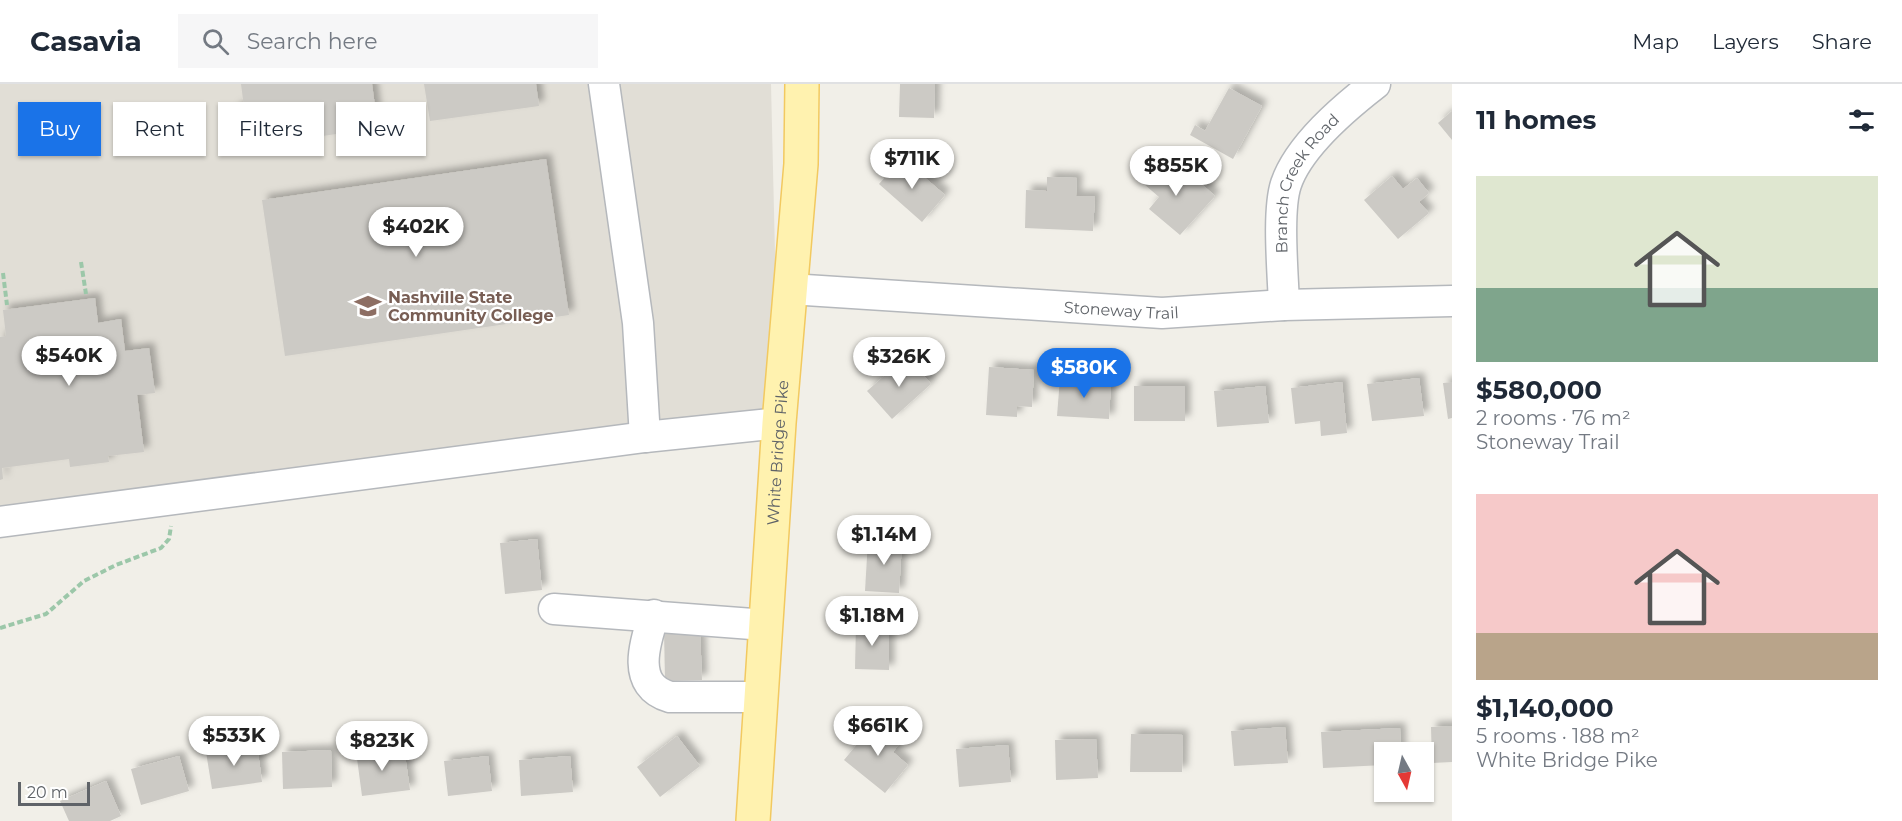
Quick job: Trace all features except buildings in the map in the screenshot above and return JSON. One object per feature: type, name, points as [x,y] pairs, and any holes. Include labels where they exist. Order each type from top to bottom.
[{"type":"main road","name":"White Bridge Pike","points":[[753,821],[779,423],[801,164],[802,84]]},
{"type":"street","points":[[604,84],[638,323],[645,437]]},
{"type":"street","name":"Branch Creek Road","points":[[1284,304],[1282,225],[1286,184],[1312,140],[1375,84]]},
{"type":"street","name":"Stoneway Trail","points":[[790,289],[1162,313],[1284,304],[1452,301]]},
{"type":"street","points":[[0,522],[645,437],[779,423]]},
{"type":"street","points":[[554,609],[766,625]]},
{"type":"street","points":[[654,615],[646,639],[644,661],[646,681],[656,693],[670,697],[762,697]]},
{"type":"path","points":[[81,262],[86,294]]},
{"type":"path","points":[[3,273],[8,305]]},
{"type":"path","points":[[0,628],[38,618],[94,575],[160,548],[169,540],[171,522]]},
{"type":"shaded area","name":"Nashville State Community College","points":[[0,84],[771,84],[779,423],[0,521]]},
{"type":"place","name":"Nashville State Community College","points":[[368,306]]}]
